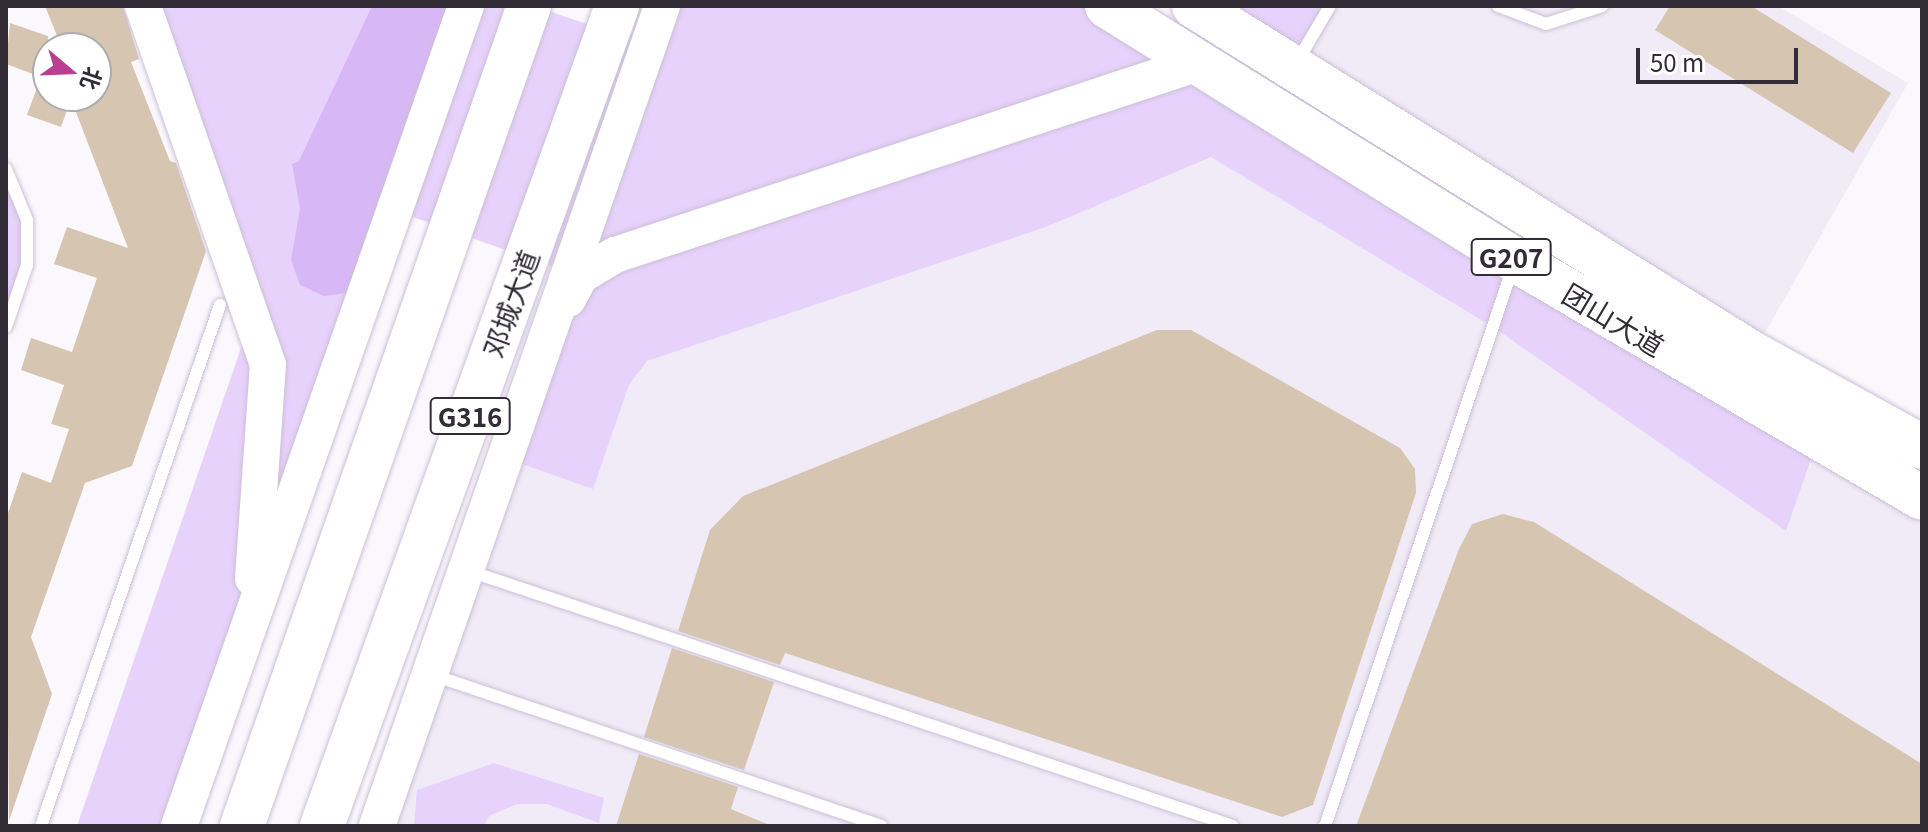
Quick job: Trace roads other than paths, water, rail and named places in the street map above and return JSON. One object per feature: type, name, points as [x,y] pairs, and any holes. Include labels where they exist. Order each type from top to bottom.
[{"type":"highway","name":"G316","points":[[242,826],[529,6]]},
{"type":"highway","name":"团山大道","points":[[1107,6],[1202,62],[1515,260],[1922,498]]},
{"type":"highway","name":"团山大道","points":[[1194,6],[1246,24],[1293,68],[1753,354],[1922,447]]},
{"type":"highway","name":"邓城大道","points":[[322,826],[617,11]]},
{"type":"street","points":[[143,6],[268,364],[250,626]]},
{"type":"street","points":[[179,826],[466,6]]},
{"type":"street","points":[[377,826],[662,6]]},
{"type":"street","points":[[544,342],[580,276],[615,255],[1202,62]]},
{"type":"lane","points":[[1293,68],[1330,6]]},
{"type":"lane","points":[[1498,6],[1546,24],[1602,6]]},
{"type":"lane","points":[[6,169],[27,220],[27,265],[6,327]]},
{"type":"lane","points":[[1325,826],[1515,260]]},
{"type":"lane","points":[[41,826],[220,305]]},
{"type":"lane","points":[[466,570],[1233,826]]},
{"type":"lane","points":[[430,673],[881,826]]}]
